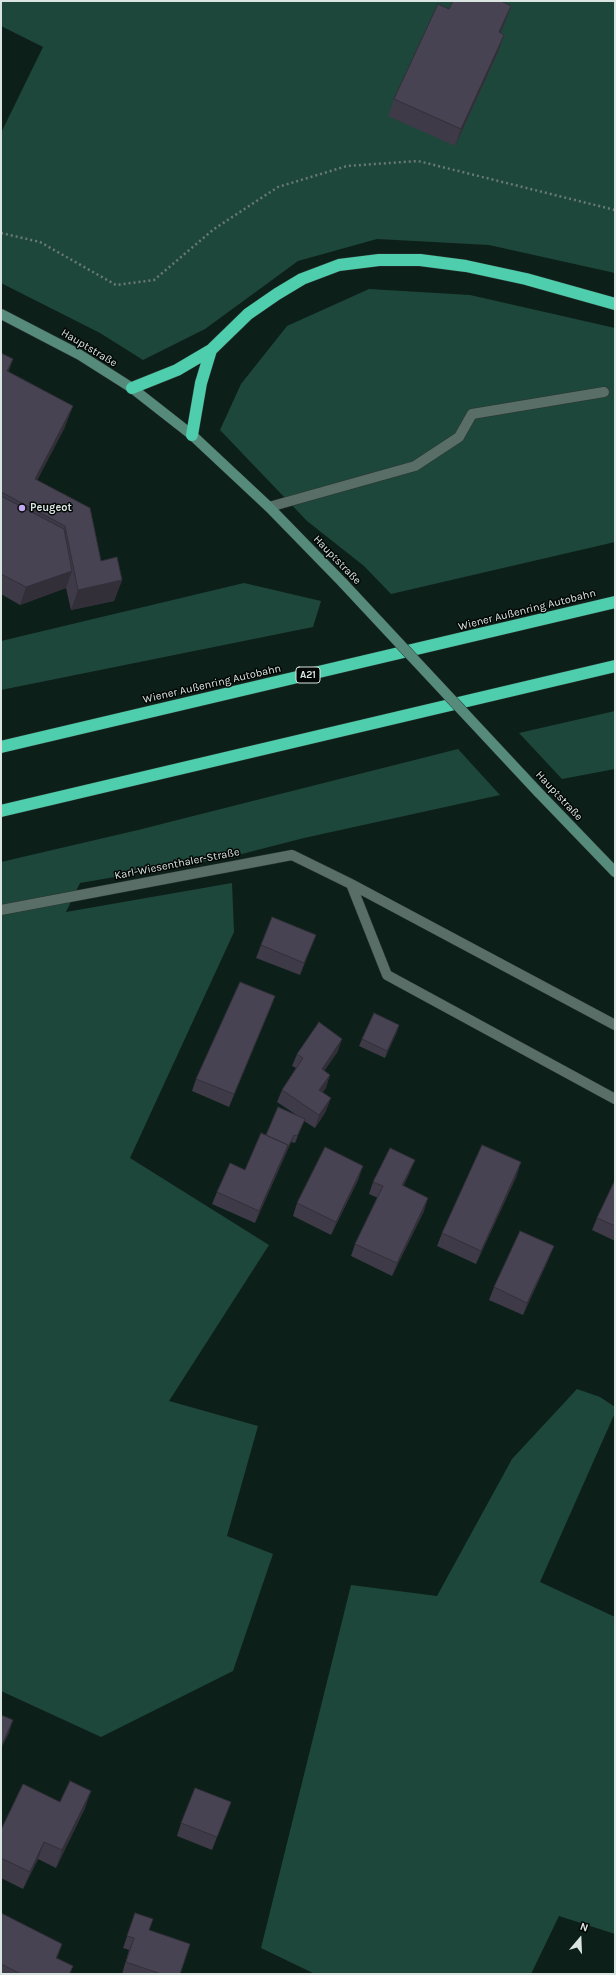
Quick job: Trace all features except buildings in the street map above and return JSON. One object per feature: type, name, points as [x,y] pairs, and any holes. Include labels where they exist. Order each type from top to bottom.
[{"type":"highway","points":[[132,388],[177,370],[211,350],[248,314],[302,279],[339,265],[379,260],[420,260],[466,266],[526,279],[615,304]]},
{"type":"highway","points":[[192,435],[201,383],[211,350]]},
{"type":"highway","name":"Wiener Außenring Autobahn","points":[[1,747],[615,602]]},
{"type":"highway","points":[[1,810],[615,666]]},
{"type":"main road","name":"Hauptstraße","points":[[1,314],[80,355],[132,388],[192,435],[270,507],[344,583],[538,792],[615,872]]},
{"type":"street","points":[[270,507],[415,466],[459,437],[472,414],[604,392]]},
{"type":"street","name":"Karl-Wiesenthaler-Straße","points":[[1,910],[292,855],[351,884]]},
{"type":"street","points":[[351,884],[615,1025]]},
{"type":"street","points":[[351,884],[387,974],[615,1100]]},
{"type":"path","points":[[1,233],[40,242],[116,285],[154,280],[214,229],[278,187],[347,166],[418,161],[615,210]]},
{"type":"green space","points":[[1,1],[615,1],[615,273],[489,245],[377,239],[298,261],[205,329],[143,360],[100,333],[1,283],[1,133],[43,47],[1,26]]},
{"type":"green space","points":[[369,289],[470,295],[615,328],[615,542],[391,594],[364,566],[307,521],[220,430],[241,384],[287,326]]},
{"type":"green space","points":[[244,583],[321,601],[313,627],[1,690],[1,641]]},
{"type":"green space","points":[[615,711],[615,769],[562,779],[519,733]]},
{"type":"green space","points":[[458,749],[500,795],[304,838],[230,857],[80,883],[66,912],[232,883],[234,932],[130,1158],[269,1245],[169,1401],[258,1426],[227,1536],[273,1554],[233,1671],[101,1737],[1,1691],[1,862],[138,830]]},
{"type":"green space","points":[[577,1389],[600,1397],[615,1407],[614,1415],[540,1582],[615,1617],[615,1934],[559,1916],[531,1974],[315,1974],[261,1948],[351,1585],[437,1596],[512,1459]]},
{"type":"place","name":"Peugeot","points":[[22,508]]}]
